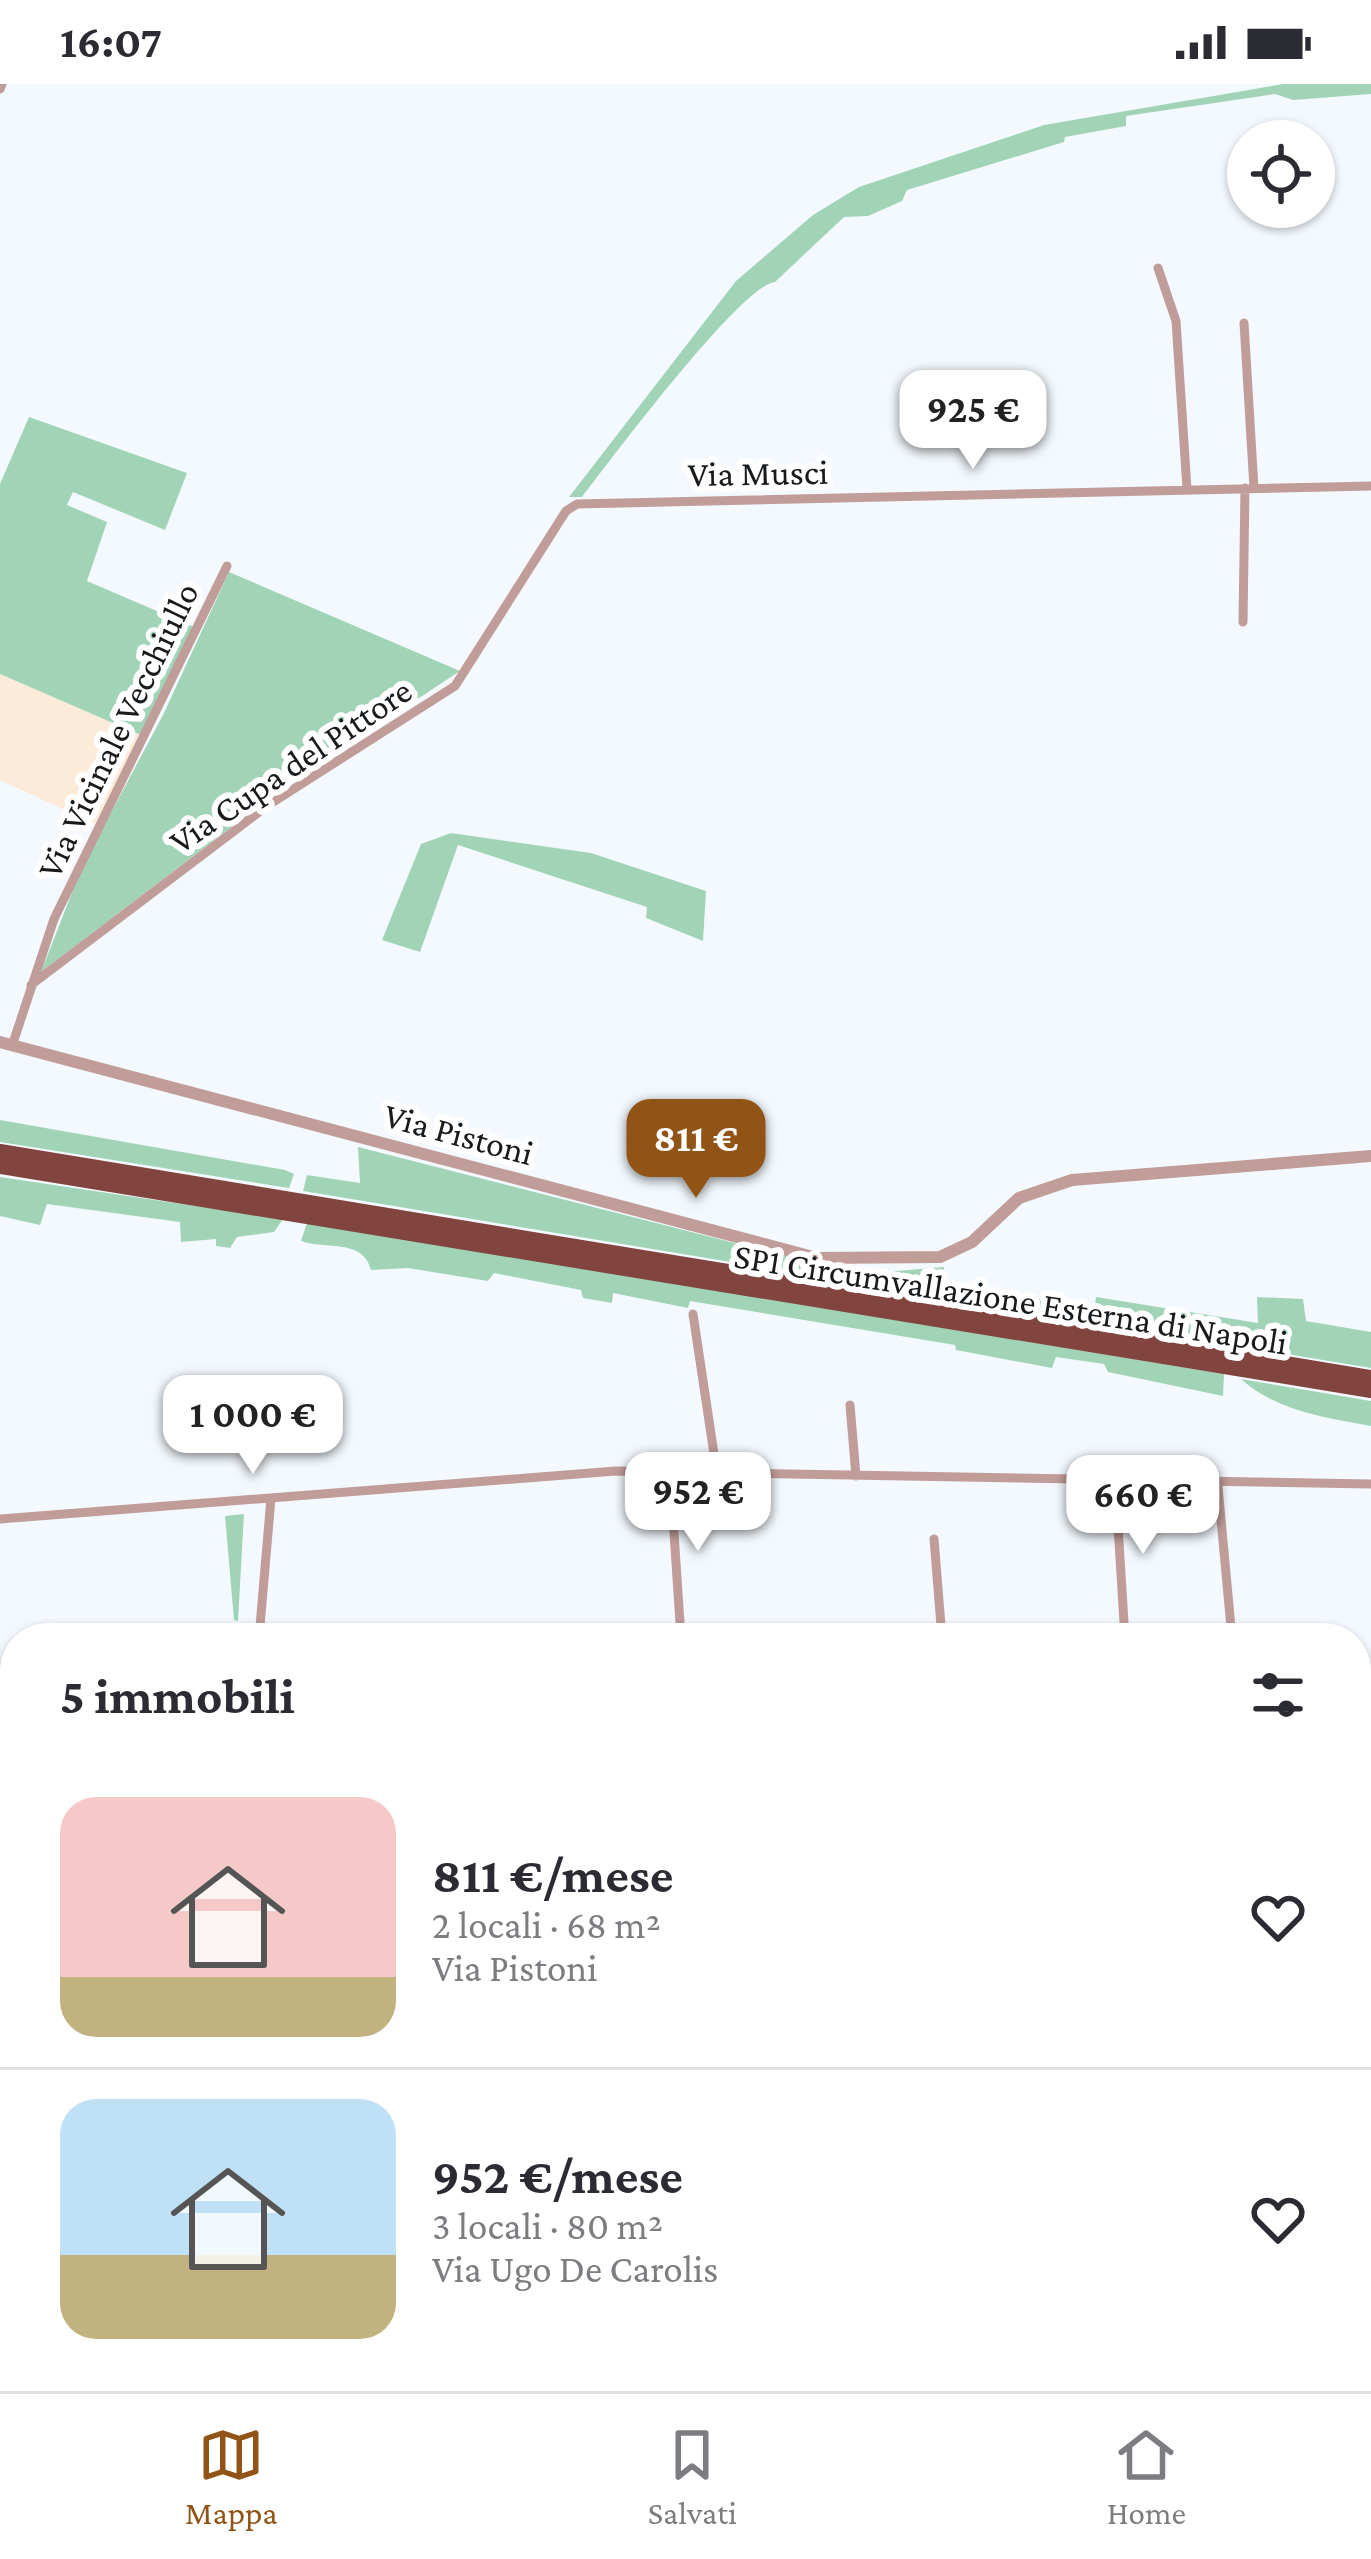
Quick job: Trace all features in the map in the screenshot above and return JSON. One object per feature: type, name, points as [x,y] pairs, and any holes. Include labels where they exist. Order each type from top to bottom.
[{"type":"highway","name":"SP1 Circumvallazione Esterna di Napoli","points":[[0,1152],[1371,1378]]},
{"type":"highway","name":"SP1 Circumvallazione Esterna di Napoli","points":[[0,1166],[1371,1390]]},
{"type":"street","points":[[1158,268],[1176,321],[1187,489]]},
{"type":"street","points":[[1244,323],[1250,488],[1244,622]]},
{"type":"street","name":"Via Musci","points":[[577,504],[1371,486]]},
{"type":"street","name":"Via Cupa del Pittore","points":[[31,985],[267,806],[455,686],[566,512],[577,504]]},
{"type":"street","name":"Via Vicinale Vecchiullo","points":[[31,985],[99,822],[227,566]]},
{"type":"street","points":[[6,1044],[31,985]]},
{"type":"street","name":"Via Pistoni","points":[[6,1044],[817,1258],[940,1257],[972,1242],[1019,1198],[1072,1180],[1279,1167],[1371,1156]]},
{"type":"street","points":[[693,1314],[717,1474]]},
{"type":"street","points":[[850,1405],[856,1476]]},
{"type":"street","points":[[0,1519],[616,1472],[1371,1484]]},
{"type":"street","points":[[670,1473],[680,1623]]},
{"type":"street","points":[[1115,1478],[1124,1623]]},
{"type":"street","points":[[1218,1487],[1231,1623]]},
{"type":"street","points":[[260,1623],[271,1498]]},
{"type":"street","points":[[934,1539],[941,1623]]},
{"type":"shaded area","points":[[0,674],[143,736],[95,824],[0,780]]},
{"type":"green space","points":[[1283,84],[1371,84],[1371,94],[1293,100],[1275,94],[1126,116],[1126,126],[1065,137],[1064,142],[907,190],[902,201],[868,216],[844,217],[775,282],[734,312],[582,497],[569,497],[736,281],[813,215],[859,187],[1044,125]]},
{"type":"green space","points":[[29,417],[187,473],[165,530],[73,492],[67,505],[107,522],[87,581],[194,627],[143,736],[0,674],[0,484]]},
{"type":"green space","points":[[229,572],[460,671],[287,785],[41,972],[82,867],[163,715]]},
{"type":"green space","points":[[451,833],[591,853],[706,891],[703,941],[646,918],[647,907],[458,845],[420,952],[382,940],[421,844]]},
{"type":"green space","points":[[0,1120],[294,1174],[289,1188],[0,1142]]},
{"type":"green space","points":[[358,1147],[817,1264],[885,1272],[944,1267],[945,1286],[1095,1305],[1096,1297],[1258,1323],[1257,1297],[1303,1299],[1306,1321],[1371,1332],[1371,1368],[303,1191],[307,1175],[360,1183]]},
{"type":"green space","points":[[0,1177],[283,1219],[274,1232],[237,1237],[230,1248],[216,1246],[216,1239],[181,1242],[180,1222],[47,1204],[40,1225],[0,1216]]},
{"type":"green space","points":[[307,1223],[1224,1374],[1223,1396],[1108,1372],[1104,1364],[1056,1357],[1052,1368],[956,1350],[955,1345],[690,1301],[688,1308],[613,1293],[612,1303],[583,1298],[581,1290],[494,1273],[488,1281],[408,1268],[371,1270],[367,1260],[352,1249],[301,1241]]},
{"type":"green space","points":[[1241,1379],[1371,1401],[1371,1426],[1285,1406]]},
{"type":"green space","points":[[244,1514],[238,1621],[234,1620],[225,1516]]}]
